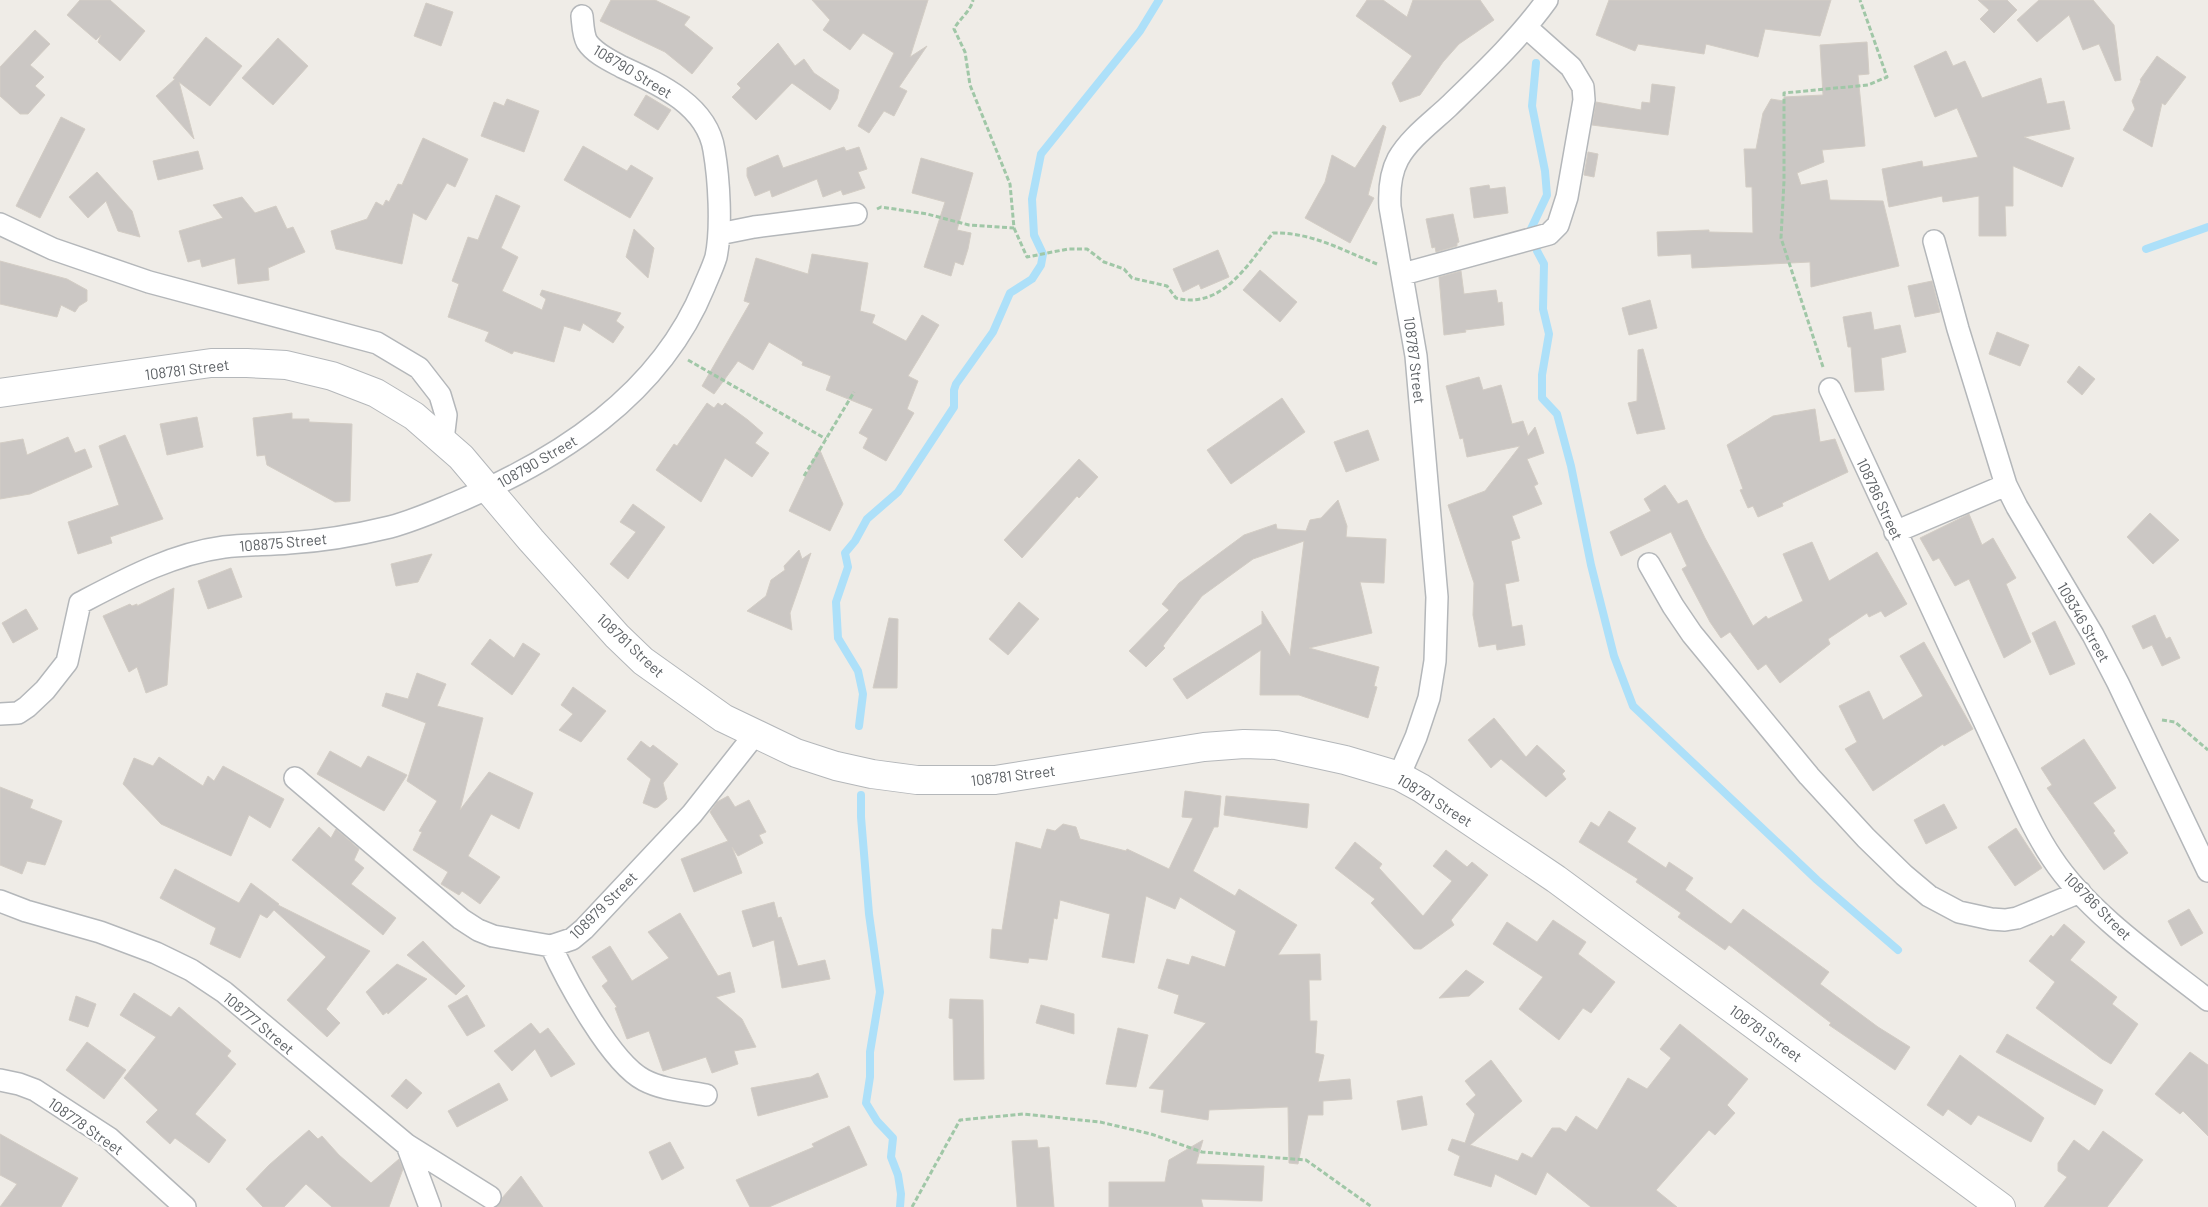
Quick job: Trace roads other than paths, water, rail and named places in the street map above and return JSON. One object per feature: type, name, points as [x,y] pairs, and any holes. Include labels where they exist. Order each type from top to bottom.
[{"type":"street","points":[[1403,274],[1549,234],[1558,225],[1567,197],[1584,100],[1582,87],[1534,10]]},
{"type":"street","name":"108787 Street","points":[[1399,776],[1416,737],[1429,698],[1435,661],[1437,597],[1416,356],[1389,191],[1392,173],[1399,157],[1534,10]]},
{"type":"street","name":"108790 Street","points":[[489,489],[543,460],[592,429],[633,391],[670,349],[693,313],[715,259],[719,234],[714,150],[710,133],[692,109],[668,90],[612,62],[591,47],[584,35],[582,16]]},
{"type":"street","points":[[719,234],[754,227],[856,214]]},
{"type":"street","points":[[0,224],[53,249],[149,282],[377,343],[419,368],[440,395],[446,415],[443,440]]},
{"type":"street","name":"109346 Street","points":[[1934,241],[1958,329],[2006,485],[2017,507],[2093,635],[2208,871]]},
{"type":"street","name":"108781 Street","points":[[0,392],[210,363],[247,362],[286,365],[332,376],[376,393],[414,416],[461,457],[616,636],[643,661],[723,718],[796,753],[836,766],[872,774],[917,780],[995,780],[1204,747],[1244,744],[1308,751],[1399,776],[1421,788],[1556,879],[2002,1207]]},
{"type":"street","name":"108786 Street","points":[[1830,389],[2035,829],[2053,860],[2080,892],[2124,933],[2208,1000]]},
{"type":"street","points":[[1895,532],[2006,485]]},
{"type":"street","name":"108875 Street","points":[[0,714],[18,713],[28,707],[46,690],[67,662],[80,603],[144,569],[193,554],[225,547],[293,543],[353,536],[419,518],[489,489]]},
{"type":"street","points":[[1649,564],[1673,606],[1692,634],[1809,776],[1866,838],[1929,896],[1959,912],[1991,920],[2005,920],[2017,918],[2080,892]]},
{"type":"street","name":"108979 Street","points":[[296,778],[461,919],[478,930],[493,936],[551,946],[572,939],[584,929],[692,814],[756,733]]},
{"type":"street","name":"108777 Street","points":[[0,901],[26,911],[100,932],[156,953],[191,970],[224,992],[407,1145],[490,1197]]},
{"type":"street","points":[[551,946],[574,993],[616,1055],[634,1074],[654,1085],[706,1095]]},
{"type":"street","name":"108778 Street","points":[[0,1080],[35,1090],[108,1138],[185,1207]]},
{"type":"street","points":[[407,1145],[430,1207]]},
{"type":"waterway","points":[[859,726],[863,694],[858,671],[838,638],[836,602],[848,567],[845,553],[855,541],[867,519],[898,492],[954,407],[956,384],[993,332],[1010,293],[1032,279],[1041,265],[1043,254],[1034,235],[1032,199],[1041,154],[1140,31],[1159,0]]},
{"type":"waterway","points":[[1536,63],[1532,106],[1545,171],[1547,195],[1531,229],[1537,251],[1544,264],[1543,309],[1549,334],[1542,375],[1542,398],[1557,414],[1571,466],[1591,565],[1614,656],[1633,706],[1817,880],[1898,950]]},
{"type":"waterway","points":[[2146,249],[2208,227]]},
{"type":"waterway","points":[[861,795],[869,914],[880,992],[870,1052],[870,1077],[866,1103],[877,1121],[893,1138],[891,1157],[898,1175],[901,1194],[900,1207]]}]
